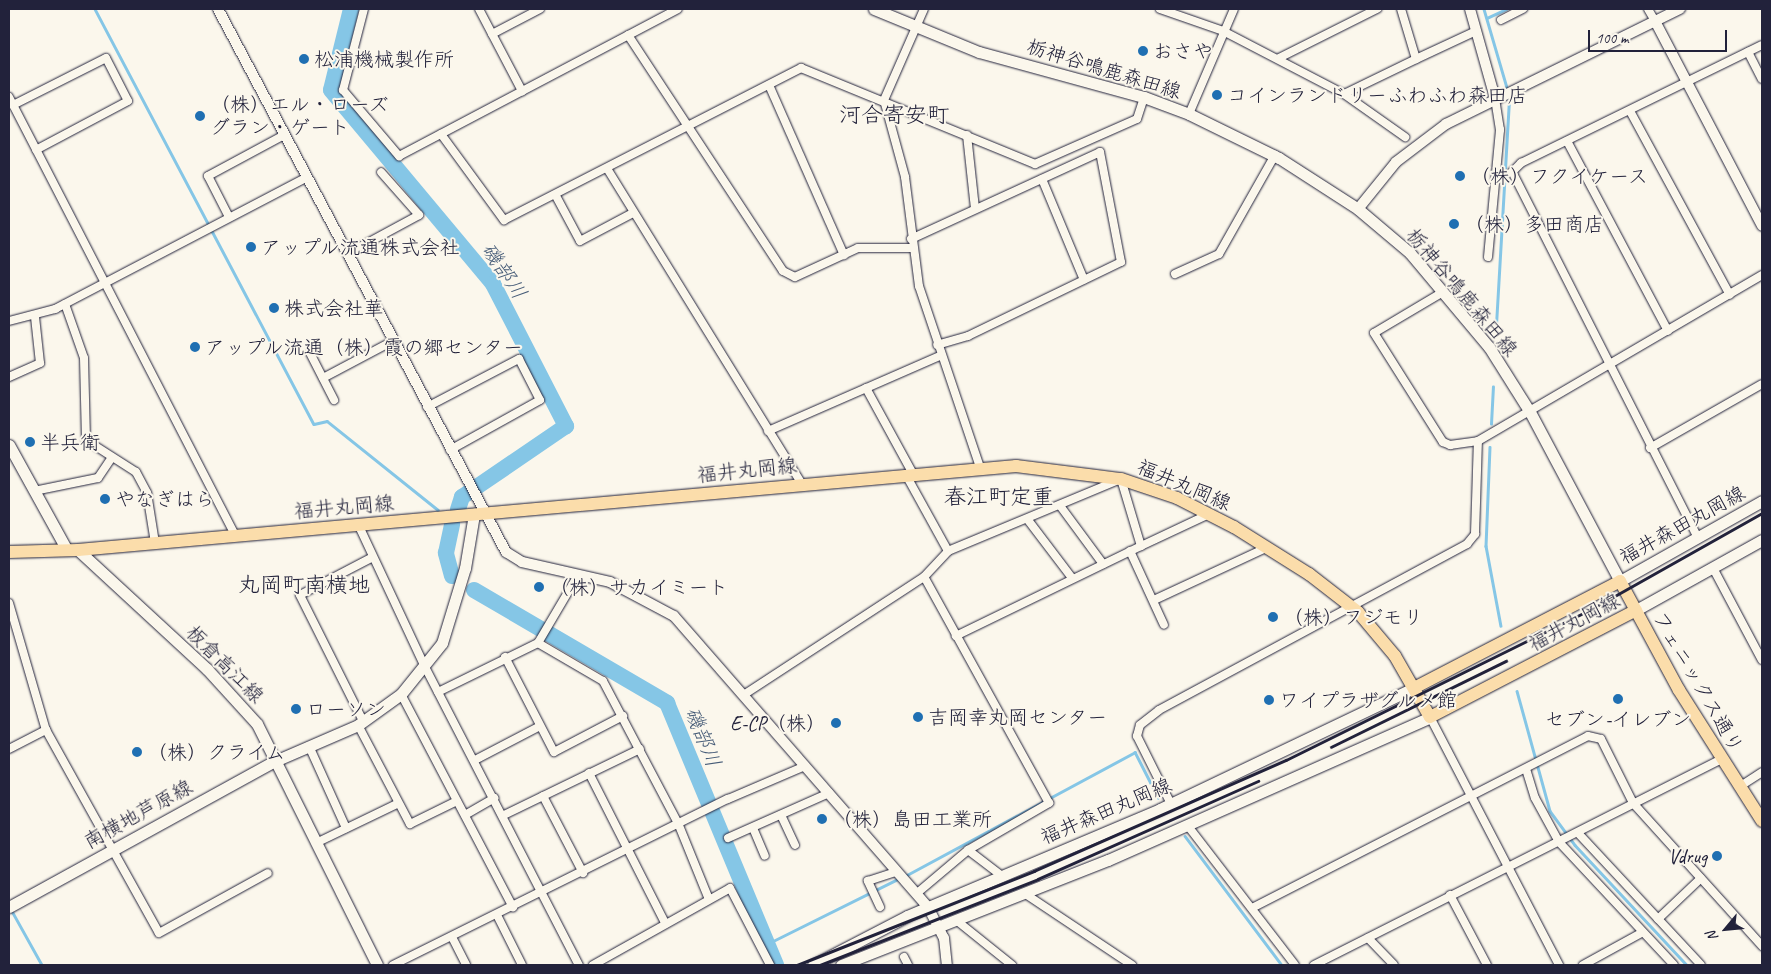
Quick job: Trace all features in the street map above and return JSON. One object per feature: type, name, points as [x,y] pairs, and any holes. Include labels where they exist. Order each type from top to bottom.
[{"type":"main road","name":"栃神谷鳴鹿森田線","points":[[874,9],[916,28],[979,52],[1144,97],[1188,114],[1275,155],[1358,209],[1410,253],[1489,348],[1530,412],[1620,581]]},
{"type":"main road","name":"板倉高江線","points":[[9,445],[34,491],[72,550],[244,706],[275,761],[377,965]]},
{"type":"main road","name":"福井丸岡線","points":[[9,552],[72,550],[236,536],[980,467],[1046,468],[1121,479],[1210,514],[1266,548],[1352,606],[1389,646],[1430,717],[1636,610],[1620,581],[1414,688]]},
{"type":"main road","name":"福井森田丸岡線","points":[[1620,581],[1762,501]]},
{"type":"main road","name":"南横地芦原線","points":[[9,907],[275,761],[360,723],[402,694],[442,643],[454,608],[479,513]]},
{"type":"main road","points":[[1636,610],[1762,540]]},
{"type":"main road","name":"フェニックス通り","points":[[1636,610],[1738,788],[1762,821]]},
{"type":"main road","name":"福井森田丸岡線","points":[[812,965],[928,907],[1171,804],[1414,688]]},
{"type":"main road","points":[[841,965],[1188,826],[1430,717]]},
{"type":"street","points":[[218,9],[450,450],[479,513],[512,556],[639,593],[674,616],[745,694],[928,907],[939,926],[947,965]]},
{"type":"street","points":[[364,9],[343,90],[399,156],[678,9]]},
{"type":"street","points":[[478,9],[522,91]]},
{"type":"street","points":[[492,34],[540,9]]},
{"type":"street","points":[[924,9],[884,100],[905,178],[911,248],[940,356],[980,467]]},
{"type":"street","points":[[1163,9],[1223,31],[1279,58],[1344,94],[1405,137]]},
{"type":"street","points":[[1188,114],[1234,9]]},
{"type":"street","points":[[1279,58],[1377,9]]},
{"type":"street","points":[[1401,9],[1416,59]]},
{"type":"street","points":[[1470,9],[1499,97],[1500,130],[1488,257]]},
{"type":"street","points":[[1501,20],[1522,9]]},
{"type":"street","points":[[1648,9],[1762,226]]},
{"type":"street","points":[[1358,209],[1396,162],[1419,142],[1499,97],[1680,9]]},
{"type":"street","points":[[1344,94],[1476,31]]},
{"type":"street","points":[[628,35],[783,271],[795,277],[858,248],[911,248]]},
{"type":"street","points":[[1698,538],[1650,448],[1610,364],[1512,172],[1520,163],[1762,45]]},
{"type":"street","points":[[1748,52],[1762,79]]},
{"type":"street","points":[[13,105],[106,58],[128,101],[36,150]]},
{"type":"street","points":[[441,134],[504,220],[608,170],[802,68],[884,100],[1035,164],[1137,119],[1144,97]]},
{"type":"street","points":[[769,85],[844,255]]},
{"type":"street","points":[[9,97],[104,284],[236,536]]},
{"type":"street","points":[[1630,111],[1730,295]]},
{"type":"street","points":[[229,217],[208,176],[284,135]]},
{"type":"street","points":[[967,135],[975,209]]},
{"type":"street","points":[[1567,141],[1668,331]]},
{"type":"street","points":[[911,239],[1100,152],[1121,262],[968,336],[937,345]]},
{"type":"street","points":[[1174,274],[1218,254],[1275,155]]},
{"type":"street","points":[[608,170],[631,214],[801,483]]},
{"type":"street","points":[[347,254],[419,215],[381,172]]},
{"type":"street","points":[[9,321],[35,317],[65,304],[306,178]]},
{"type":"street","points":[[1042,179],[1084,280]]},
{"type":"street","points":[[556,196],[580,242],[631,214]]},
{"type":"street","points":[[1443,292],[1374,333],[1442,442],[1478,441],[1762,275]]},
{"type":"street","points":[[65,304],[84,358],[83,431],[91,446],[112,457],[142,481],[155,543]]},
{"type":"street","points":[[9,377],[40,363],[35,317]]},
{"type":"street","points":[[323,378],[392,341]]},
{"type":"street","points":[[310,354],[334,400]]},
{"type":"street","points":[[768,431],[940,356]]},
{"type":"street","points":[[427,407],[519,359],[540,400],[450,450]]},
{"type":"street","points":[[1650,448],[1762,384]]},
{"type":"street","points":[[866,388],[948,551]]},
{"type":"street","points":[[1171,804],[1136,736],[1140,725],[1159,710],[1467,544],[1475,534],[1478,441]]},
{"type":"street","points":[[34,491],[98,478],[112,457]]},
{"type":"street","points":[[745,694],[924,577],[948,551],[1061,507],[1121,479],[1141,546]]},
{"type":"street","points":[[1061,507],[1103,564]]},
{"type":"street","points":[[956,636],[1072,578],[1210,514]]},
{"type":"street","points":[[1028,520],[1072,578]]},
{"type":"street","points":[[358,524],[424,665],[544,892],[578,965]]},
{"type":"street","points":[[1154,600],[1266,548]]},
{"type":"street","points":[[1130,551],[1164,625]]},
{"type":"street","points":[[373,557],[300,595],[398,804],[410,824],[457,800]]},
{"type":"street","points":[[1713,568],[1762,659]]},
{"type":"street","points":[[438,692],[539,640],[578,575]]},
{"type":"street","points":[[916,894],[968,850],[1049,803],[924,577]]},
{"type":"street","points":[[9,603],[46,730],[160,933],[268,872]]},
{"type":"street","points":[[539,640],[603,680],[678,823],[708,897]]},
{"type":"street","points":[[504,657],[554,752],[623,716]]},
{"type":"street","points":[[402,694],[513,907]]},
{"type":"street","points":[[1430,717],[1559,965]]},
{"type":"street","points":[[475,760],[540,726]]},
{"type":"street","points":[[9,749],[46,730]]},
{"type":"street","points":[[1252,908],[1588,736],[1601,739],[1634,803],[1762,946]]},
{"type":"street","points":[[309,746],[346,828]]},
{"type":"street","points":[[504,815],[640,749]]},
{"type":"street","points":[[1314,965],[1506,866],[1578,833],[1721,759]]},
{"type":"street","points":[[393,965],[629,851],[702,811],[805,766]]},
{"type":"street","points":[[1526,769],[1534,798],[1559,842],[1674,965]]},
{"type":"street","points":[[1738,788],[1762,772]]},
{"type":"street","points":[[589,773],[664,921]]},
{"type":"street","points":[[728,838],[829,793]]},
{"type":"street","points":[[543,796],[583,873]]},
{"type":"street","points":[[465,815],[495,798]]},
{"type":"street","points":[[316,842],[398,804]]},
{"type":"street","points":[[781,815],[795,845]]},
{"type":"street","points":[[1188,826],[1295,965]]},
{"type":"street","points":[[753,828],[765,856]]},
{"type":"street","points":[[1578,833],[1701,965]]},
{"type":"street","points":[[968,850],[1002,876]]},
{"type":"street","points":[[880,907],[868,881],[896,872]]},
{"type":"street","points":[[1658,919],[1701,878]]},
{"type":"street","points":[[593,965],[664,921],[708,897],[730,888],[770,965]]},
{"type":"street","points":[[1024,893],[1132,965]]},
{"type":"street","points":[[1450,896],[1487,965]]},
{"type":"street","points":[[497,915],[522,965]]},
{"type":"street","points":[[956,920],[1012,965]]},
{"type":"street","points":[[1583,965],[1643,932]]},
{"type":"street","points":[[452,937],[466,965]]},
{"type":"street","points":[[1368,938],[1394,965]]},
{"type":"street","points":[[904,957],[908,965]]},
{"type":"waterway","points":[[95,9],[314,424],[327,421],[438,510]]},
{"type":"waterway","name":"磯部川","points":[[351,9],[331,90],[493,284],[566,426],[462,497],[458,509]]},
{"type":"waterway","points":[[1484,9],[1508,91]]},
{"type":"waterway","points":[[1487,18],[1506,9]]},
{"type":"waterway","points":[[1496,325],[1509,97]]},
{"type":"waterway","points":[[1491,424],[1493,387]]},
{"type":"waterway","points":[[1490,447],[1486,546],[1501,626]]},
{"type":"waterway","name":"磯部川","points":[[452,524],[446,553],[452,576]]},
{"type":"waterway","name":"磯部川","points":[[474,590],[667,703],[776,965]]},
{"type":"waterway","points":[[1517,691],[1550,811],[1575,845],[1687,965]]},
{"type":"waterway","points":[[905,876],[1135,752],[1158,797]]},
{"type":"waterway","points":[[1185,836],[1282,965]]},
{"type":"waterway","points":[[767,944],[900,878]]},
{"type":"waterway","points":[[12,911],[42,965]]},
{"type":"railway","points":[[797,965],[1034,871],[1286,760],[1597,606],[1762,513]]},
{"type":"railway","points":[[1331,747],[1506,661]]},
{"type":"railway","points":[[820,965],[1038,879],[1258,781]]},
{"type":"place","name":"おさや","points":[[1143,51]]},
{"type":"place","name":"松浦機械製作所","points":[[304,59]]},
{"type":"place","name":"コインランドリーふわふわ森田店","points":[[1217,95]]},
{"type":"place","name":"（株）エル・ローズ グラン・ゲート","points":[[200,116]]},
{"type":"place","name":"（株）フクイケース","points":[[1460,176]]},
{"type":"place","name":"（株）多田商店","points":[[1454,224]]},
{"type":"place","name":"アップル流通株式会社","points":[[251,247]]},
{"type":"place","name":"株式会社華","points":[[274,308]]},
{"type":"place","name":"アップル流通（株）霞の郷センター","points":[[195,347]]},
{"type":"place","name":"半兵衛","points":[[30,442]]},
{"type":"place","name":"やなぎはら","points":[[105,499]]},
{"type":"place","name":"（株）サカイミート","points":[[539,587]]},
{"type":"place","name":"（株）フジモリ","points":[[1273,617]]},
{"type":"place","name":"セブン-イレブン","points":[[1618,699]]},
{"type":"place","name":"ワイプラザグルメ館","points":[[1269,700]]},
{"type":"place","name":"ローソン","points":[[296,709]]},
{"type":"place","name":"吉岡幸丸岡センター","points":[[918,717]]},
{"type":"place","name":"E-CP（株）","points":[[836,723]]},
{"type":"place","name":"（株）クライム","points":[[137,752]]},
{"type":"place","name":"（株）島田工業所","points":[[822,819]]},
{"type":"place","name":"Vdrug","points":[[1717,856]]},
{"type":"district","name":"河合寄安町","points":[[894,116]]},
{"type":"district","name":"春江町定重","points":[[999,498]]},
{"type":"district","name":"丸岡町南横地","points":[[304,586]]}]
